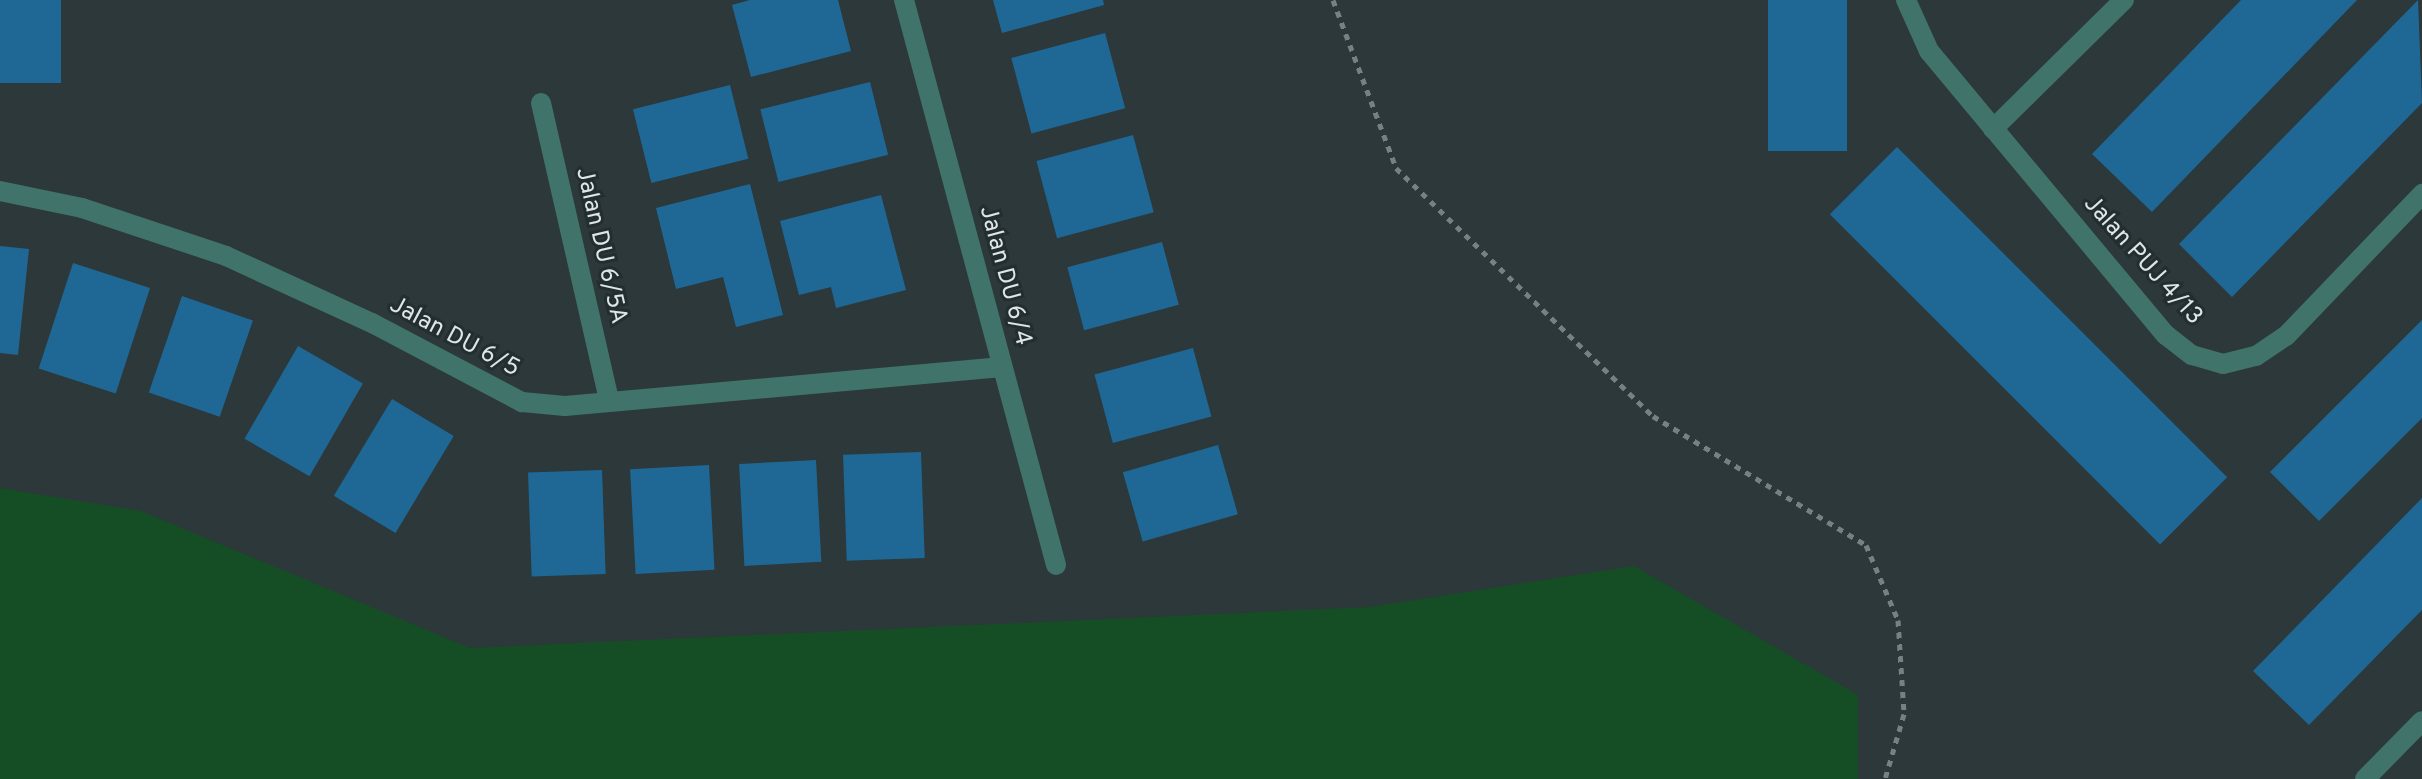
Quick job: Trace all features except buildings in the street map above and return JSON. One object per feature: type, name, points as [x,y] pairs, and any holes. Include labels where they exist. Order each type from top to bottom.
[{"type":"street","name":"Jalan DU 6/4","points":[[904,0],[1056,565]]},
{"type":"street","name":"Jalan PUJ 4/13","points":[[1906,0],[1929,51],[2166,335],[2192,355],[2223,364],[2256,356],[2286,336],[2422,194]]},
{"type":"street","points":[[1993,129],[2124,0]]},
{"type":"street","name":"Jalan DU 6/5A","points":[[541,103],[609,401]]},
{"type":"street","name":"Jalan DU 6/5","points":[[0,191],[82,208],[226,256],[372,323],[522,402],[565,406],[1002,367]]},
{"type":"street","points":[[2365,779],[2422,721]]},
{"type":"path","points":[[1333,0],[1396,168],[1653,416],[1866,545],[1898,620],[1904,714],[1885,779]]},
{"type":"green space","points":[[0,488],[141,511],[470,648],[1370,607],[1634,566],[1858,695],[1858,779],[0,779]]}]
